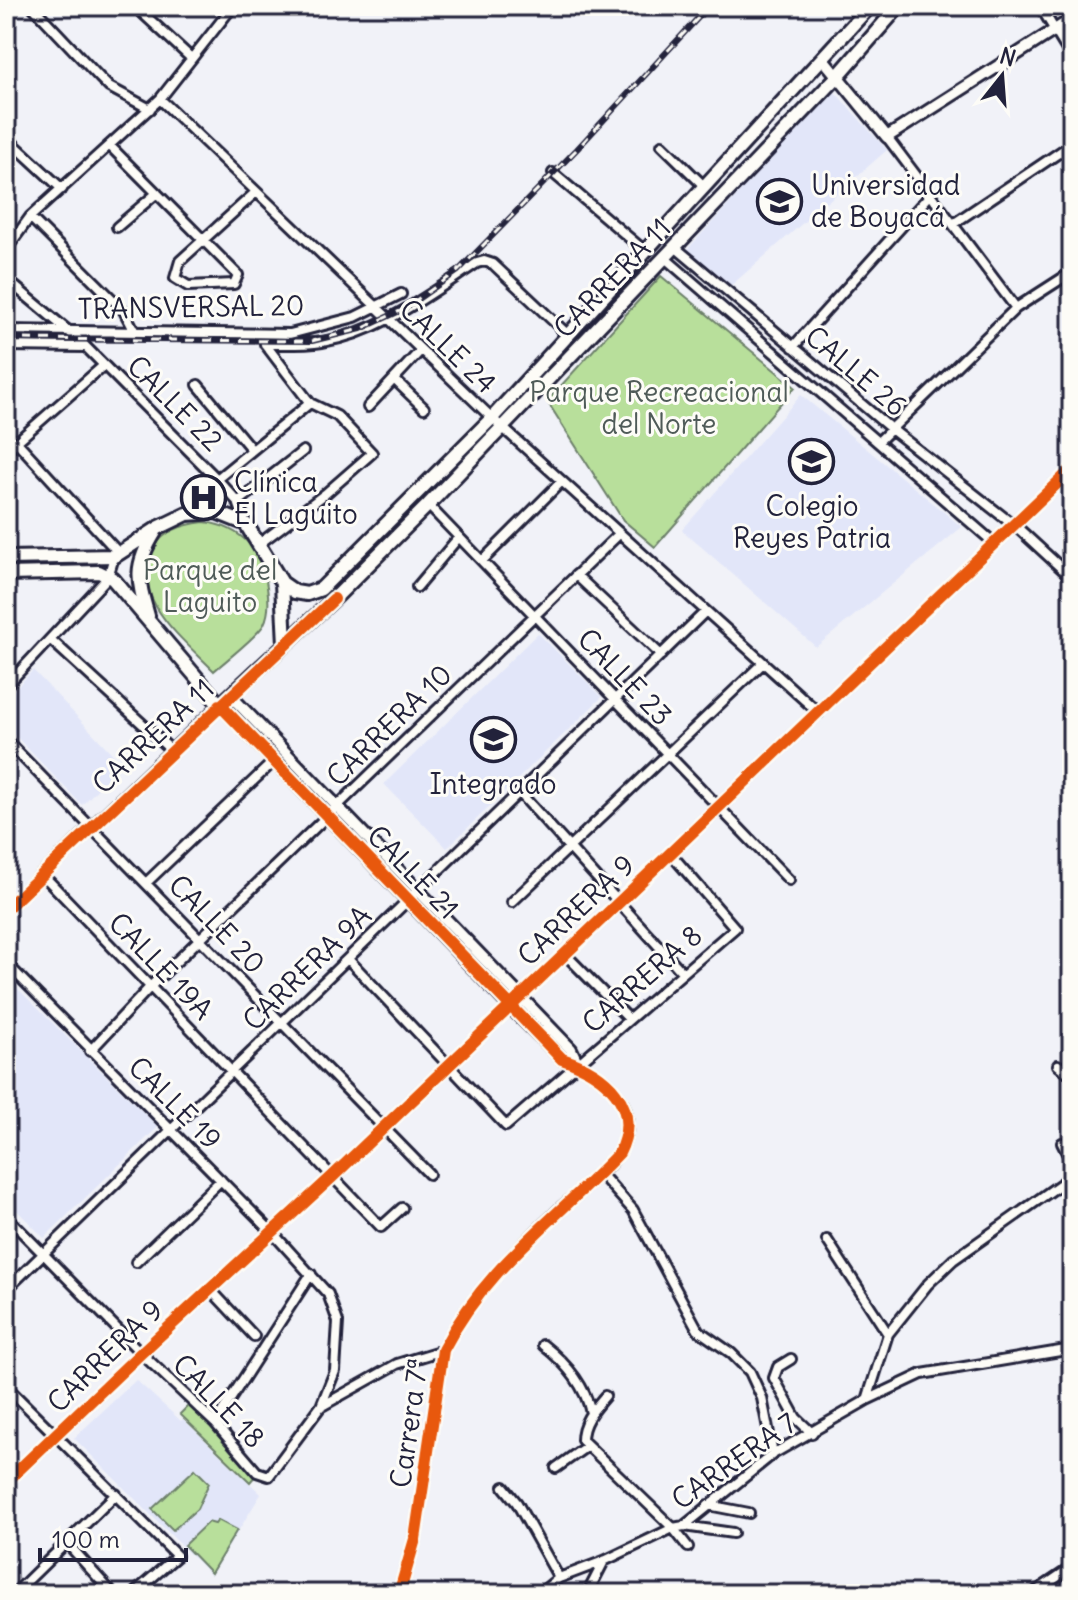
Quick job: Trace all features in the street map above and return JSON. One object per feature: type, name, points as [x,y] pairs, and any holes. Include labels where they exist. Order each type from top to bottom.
[{"type":"main road","name":"CARRERA 11","points":[[220,705],[428,505],[568,335],[824,60],[870,6]]},
{"type":"main road","name":"CARRERA 11","points":[[282,583],[295,592],[307,594],[321,589],[497,423],[665,258],[837,77],[899,6]]},
{"type":"main road","points":[[6,558],[113,556],[187,514],[216,512],[246,524]]},
{"type":"main road","name":"CALLE 22","points":[[246,524],[282,583]]},
{"type":"main road","points":[[150,622],[139,585],[138,567],[158,528]]},
{"type":"main road","points":[[6,574],[103,574]]},
{"type":"main road","name":"CALLE 21","points":[[103,574],[113,579],[220,705]]},
{"type":"main road","points":[[282,583],[285,644]]},
{"type":"street","points":[[32,6],[109,87],[150,109]]},
{"type":"street","points":[[135,6],[191,58]]},
{"type":"street","points":[[6,250],[30,217],[160,99],[233,6]]},
{"type":"street","points":[[1040,6],[1072,58]]},
{"type":"street","points":[[887,137],[1072,19]]},
{"type":"street","points":[[824,60],[887,137],[1016,308]]},
{"type":"street","name":"CALLE 24","points":[[160,99],[497,423],[819,713]]},
{"type":"street","points":[[6,137],[62,189]]},
{"type":"street","points":[[953,224],[1072,144]]},
{"type":"street","points":[[109,145],[157,193],[204,241],[238,275],[234,284],[188,286],[175,278],[180,261],[204,241],[256,192]]},
{"type":"street","points":[[662,145],[705,187]]},
{"type":"street","points":[[553,173],[646,252]]},
{"type":"street","points":[[117,227],[157,193]]},
{"type":"street","points":[[793,347],[930,195]]},
{"type":"street","points":[[30,217],[124,311],[135,332]]},
{"type":"street","name":"CALLE 26","points":[[675,247],[890,428],[1013,524],[1072,578]]},
{"type":"street","name":"CALLE 26","points":[[665,258],[993,542]]},
{"type":"street","name":"TRANSVERSAL 20","points":[[310,403],[265,344],[318,343],[346,337],[390,319],[484,261],[493,264],[568,335]]},
{"type":"street","points":[[878,442],[1016,308],[1072,272]]},
{"type":"street","name":"CALLE 22","points":[[6,279],[85,347],[217,479],[238,502],[246,524]]},
{"type":"street","name":"TRANSVERSAL 20","points":[[6,330],[290,334],[355,317],[401,294]]},
{"type":"street","name":"TRANSVERSAL 20","points":[[6,346],[85,347]]},
{"type":"street","points":[[368,407],[421,350]]},
{"type":"street","points":[[6,451],[103,366]]},
{"type":"street","points":[[394,379],[424,408]]},
{"type":"street","points":[[198,385],[252,450]]},
{"type":"street","points":[[217,479],[310,403],[337,416],[372,453],[325,494],[259,544]]},
{"type":"street","points":[[6,686],[50,639],[103,574],[113,556],[114,546],[17,442]]},
{"type":"street","points":[[238,502],[303,451]]},
{"type":"street","name":"CARRERA 9","points":[[6,1482],[332,1177],[1072,469]]},
{"type":"street","points":[[482,561],[561,482]]},
{"type":"street","name":"CALLE 23","points":[[428,505],[789,880]]},
{"type":"street","name":"CARRERA 10","points":[[90,1051],[150,987],[618,535]]},
{"type":"street","points":[[417,587],[459,537]]},
{"type":"street","points":[[576,575],[661,655]]},
{"type":"street","name":"CARRERA 9A","points":[[6,1290],[706,611]]},
{"type":"street","points":[[50,639],[172,751]]},
{"type":"street","points":[[512,902],[763,663]]},
{"type":"street","name":"CALLE 21","points":[[231,696],[571,1049],[578,1064]]},
{"type":"street","name":"CALLE 21","points":[[220,705],[562,1059],[578,1064]]},
{"type":"street","name":"CARRERA 11","points":[[6,909],[220,705]]},
{"type":"street","name":"CALLE 20","points":[[6,740],[429,1174]]},
{"type":"street","points":[[146,883],[274,761]]},
{"type":"street","points":[[519,792],[683,973]]},
{"type":"street","name":"CARRERA 8","points":[[447,1066],[506,1126],[735,928],[671,854]]},
{"type":"street","name":"CALLE 19A","points":[[42,874],[381,1227],[402,1208]]},
{"type":"street","points":[[565,954],[629,1019]]},
{"type":"street","points":[[348,959],[447,1066]]},
{"type":"street","name":"CALLE 19","points":[[6,963],[311,1274]]},
{"type":"street","name":"Carrera 7ª","points":[[399,1594],[415,1539],[443,1350],[456,1325],[497,1273],[528,1238],[600,1173],[626,1141],[628,1117],[618,1093],[578,1064]]},
{"type":"street","points":[[1058,1065],[1072,1076]]},
{"type":"street","points":[[1062,1143],[1072,1163]]},
{"type":"street","points":[[600,1173],[633,1210],[698,1330],[731,1353],[750,1372],[762,1398],[773,1454]]},
{"type":"street","points":[[867,1400],[888,1334],[915,1298],[953,1260],[1072,1176]]},
{"type":"street","points":[[136,1262],[221,1180]]},
{"type":"street","name":"CALLE 18","points":[[6,1216],[215,1423],[257,1472],[269,1476],[321,1406]]},
{"type":"street","points":[[827,1240],[888,1334]]},
{"type":"street","points":[[215,1423],[311,1274],[328,1294],[338,1322],[335,1371],[321,1406]]},
{"type":"street","points":[[210,1289],[254,1336]]},
{"type":"street","points":[[543,1345],[564,1363],[587,1395],[591,1413]]},
{"type":"street","name":"CARRERA 7","points":[[539,1594],[559,1578],[684,1526],[773,1454],[867,1400],[922,1374],[1072,1349]]},
{"type":"street","points":[[321,1406],[397,1364],[443,1350]]},
{"type":"street","points":[[791,1359],[778,1367],[774,1378],[796,1418],[812,1433]]},
{"type":"street","points":[[6,1386],[177,1556],[133,1594]]},
{"type":"street","points":[[605,1396],[582,1431],[584,1443],[673,1528],[688,1547]]},
{"type":"street","points":[[556,1468],[584,1443]]},
{"type":"street","points":[[504,1487],[517,1503],[559,1578]]},
{"type":"street","points":[[6,1586],[14,1594],[116,1494]]},
{"type":"street","points":[[708,1505],[749,1513]]},
{"type":"street","points":[[684,1526],[733,1533]]},
{"type":"street","points":[[67,1543],[113,1594]]},
{"type":"street","points":[[587,1594],[604,1561]]},
{"type":"street","points":[[1032,1594],[1072,1567]]},
{"type":"shaded area","name":"Universidad de Boyacá","points":[[833,90],[887,150],[728,288],[685,252]]},
{"type":"shaded area","name":"Colegio Reyes Patria","points":[[801,395],[962,527],[816,647],[682,530]]},
{"type":"shaded area","name":"Integrado","points":[[538,633],[602,697],[447,848],[384,784]]},
{"type":"shaded area","points":[[33,670],[122,764],[82,805],[6,726],[6,699]]},
{"type":"shaded area","points":[[6,977],[158,1127],[44,1238],[6,1199]]},
{"type":"shaded area","points":[[136,1380],[181,1421],[183,1419],[261,1494],[211,1575],[74,1438]]},
{"type":"green space","name":"Parque Recreacional del Norte","points":[[661,276],[795,387],[655,547],[623,520],[547,401]]},
{"type":"green space","name":"Parque del Laguito","points":[[204,522],[229,529],[248,543],[261,562],[268,596],[267,615],[261,629],[214,671],[174,631],[152,599],[147,582],[147,564],[159,540],[176,529]]},
{"type":"green space","points":[[190,1404],[257,1474],[250,1482],[180,1414]]},
{"type":"green space","points":[[195,1469],[209,1483],[197,1509],[173,1530],[152,1509]]},
{"type":"green space","points":[[218,1520],[237,1530],[211,1573],[184,1545],[208,1522],[215,1524]]},
{"type":"railway","points":[[6,339],[312,341],[361,329],[402,310],[458,271],[577,149],[709,6]]},
{"type":"cycle path","points":[[6,1482],[332,1177],[1072,469]]},
{"type":"cycle path","points":[[6,909],[334,599]]},
{"type":"cycle path","points":[[220,705],[562,1059],[592,1073],[616,1093],[626,1120],[619,1153],[502,1268],[480,1293],[443,1350],[415,1539],[399,1594]]},
{"type":"place","name":"Universidad de Boyacá","points":[[780,201]]},
{"type":"place","name":"Colegio Reyes Patria","points":[[812,461]]},
{"type":"place","name":"Clínica El Laguito","points":[[203,498]]},
{"type":"place","name":"Integrado","points":[[493,740]]}]
